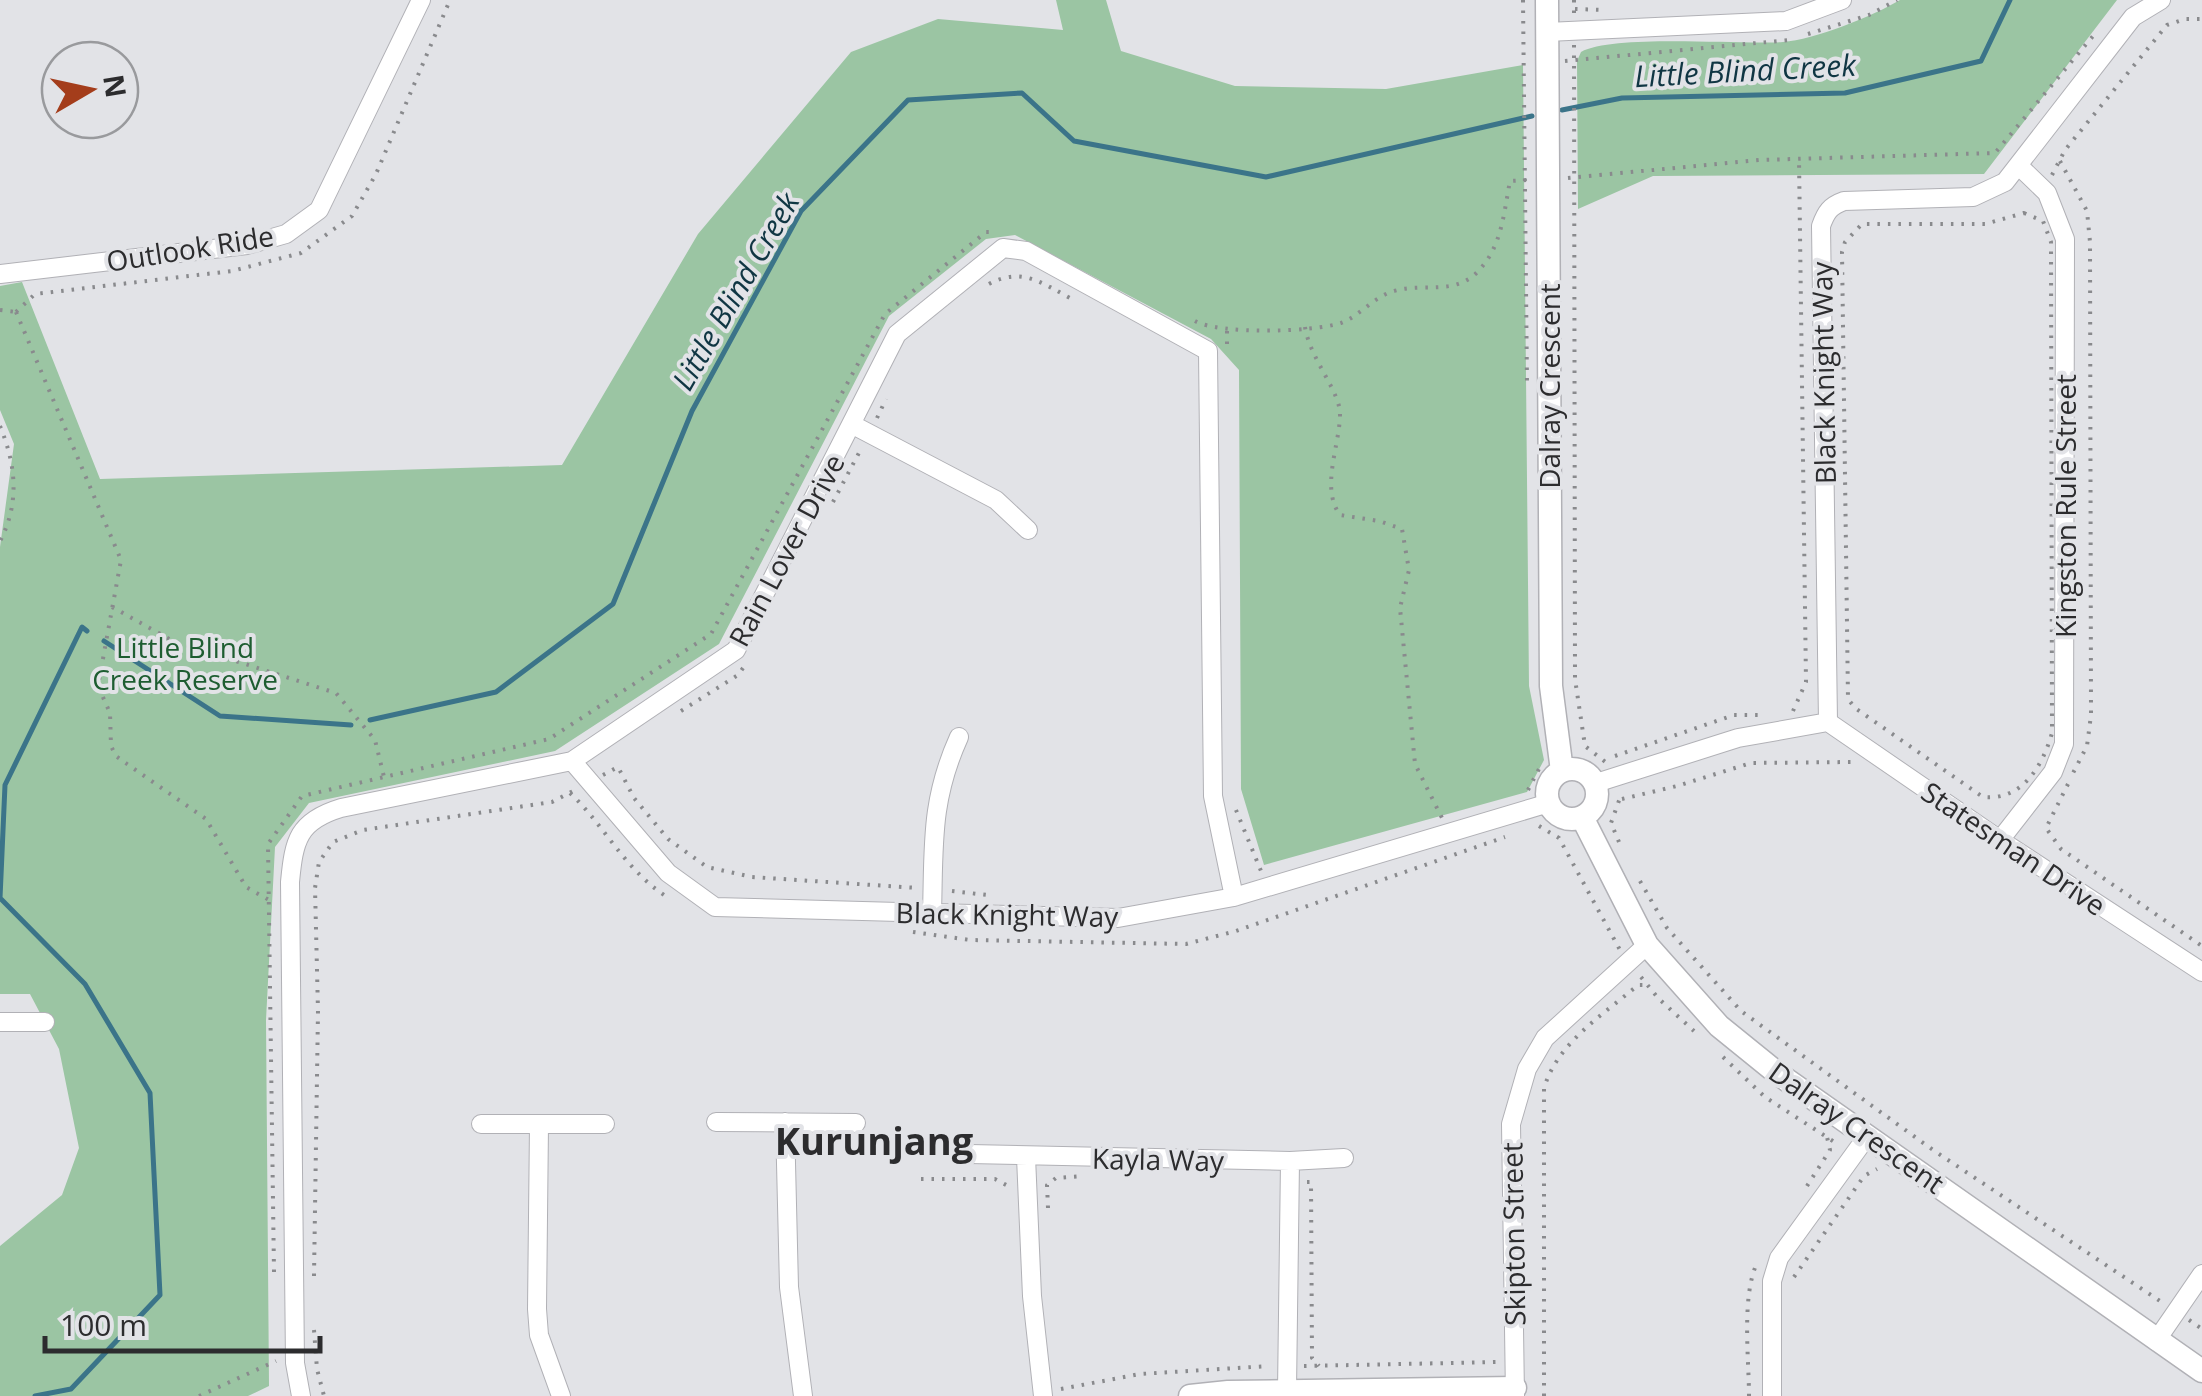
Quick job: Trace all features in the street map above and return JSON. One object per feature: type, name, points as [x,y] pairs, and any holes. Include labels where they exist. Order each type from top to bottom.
[{"type":"street","name":"Outlook Ride","points":[[0,274],[247,244],[286,234],[319,210],[421,0]]},
{"type":"street","name":"Dalray Crescent","points":[[1547,0],[1537,180],[1551,686],[1562,770]]},
{"type":"street","points":[[1547,32],[1786,22],[1842,0]]},
{"type":"street","name":"Black Knight Way","points":[[1828,722],[1821,226],[1832,205],[1844,201],[1974,197],[2004,182],[2133,17],[2161,0]]},
{"type":"street","name":"Kingston Rule Street","points":[[2000,840],[2053,772],[2064,744],[2064,239],[2047,194],[2018,166]]},
{"type":"street","name":"Rain Lover Drive","points":[[300,1395],[295,1363],[290,882],[292,854],[302,828],[318,815],[341,808],[572,761],[736,650],[897,334],[1003,248],[1026,251],[1208,351],[1213,796],[1232,889]]},
{"type":"street","points":[[852,426],[996,500],[1028,530]]},
{"type":"street","points":[[1604,781],[1594,807],[1582,817],[1566,818],[1540,806],[1562,770],[1578,769],[1604,781],[1738,738],[1828,722]]},
{"type":"street","name":"Statesman Drive","points":[[1828,722],[2202,972]]},
{"type":"street","points":[[932,913],[934,829],[940,782],[958,737]]},
{"type":"street","name":"Black Knight Way","points":[[572,761],[668,873],[715,907],[1118,918],[1540,806]]},
{"type":"street","name":"Dalray Crescent","points":[[1582,817],[1648,944],[1719,1026],[1777,1072],[2202,1371]]},
{"type":"street","name":"Skipton Street","points":[[1515,1392],[1512,1124],[1527,1068],[1546,1038],[1648,944]]},
{"type":"street","points":[[0,1022],[44,1022]]},
{"type":"street","points":[[716,1122],[856,1124]]},
{"type":"street","points":[[786,1122],[789,1287],[803,1396]]},
{"type":"street","points":[[481,1124],[604,1124]]},
{"type":"street","points":[[539,1126],[537,1310],[539,1335],[560,1396]]},
{"type":"street","points":[[1772,1396],[1772,1281],[1779,1258],[1868,1135]]},
{"type":"street","name":"Kayla Way","points":[[969,1154],[1290,1171],[1344,1158]]},
{"type":"street","points":[[1026,1157],[1032,1296],[1043,1394]]},
{"type":"street","points":[[1287,1391],[1290,1171]]},
{"type":"street","points":[[2156,1341],[2202,1274]]},
{"type":"street","points":[[1190,1396],[1287,1391],[1515,1392]]},
{"type":"path","points":[[16,312],[35,294],[232,271],[301,253],[352,216],[376,174],[450,0]]},
{"type":"path","points":[[1522,0],[1524,120],[1537,180],[1527,396]]},
{"type":"path","points":[[2042,188],[2065,150],[2167,26],[2202,18]]},
{"type":"path","points":[[1190,319],[1208,328],[1227,331],[1342,323],[1376,299],[1394,292],[1450,288],[1482,268],[1498,242],[1510,181],[1799,159],[1995,152],[2094,35]]},
{"type":"path","points":[[1574,100],[1574,679],[1585,746],[1606,760]]},
{"type":"path","points":[[1793,711],[1806,682],[1799,159]]},
{"type":"path","points":[[2060,161],[2088,211],[2090,242],[2092,715],[2087,746],[2046,828],[2061,849],[2202,946]]},
{"type":"path","points":[[2024,212],[2034,214],[2050,232],[2051,242],[2053,717],[2048,746],[2037,766],[2012,794],[2000,799],[1982,797],[1854,708],[1848,699],[1848,682],[1842,252],[1845,242],[1862,224],[1984,224],[2024,212]]},
{"type":"path","points":[[274,1287],[268,844],[302,796],[549,739],[711,634],[885,314],[986,232],[1002,230]]},
{"type":"path","points":[[0,310],[16,312]]},
{"type":"path","points":[[16,312],[121,560],[98,686],[110,712],[109,738],[116,756],[206,819],[246,887],[268,900]]},
{"type":"path","points":[[1306,327],[1312,355],[1338,399],[1332,492],[1336,510],[1340,515],[1380,521],[1402,530],[1409,570],[1400,608],[1415,764],[1442,818]]},
{"type":"path","points":[[1227,331],[1227,350]]},
{"type":"path","points":[[0,426],[15,473],[12,510],[0,541]]},
{"type":"path","points":[[112,607],[173,641],[336,693],[375,740],[384,777]]},
{"type":"path","points":[[1606,760],[1734,715],[1774,714]]},
{"type":"path","points":[[1538,751],[1540,768],[1527,792],[1540,806],[1538,825],[1560,838],[1616,946],[1648,986],[1698,1035]]},
{"type":"path","points":[[1606,760],[1604,781],[1622,799]]},
{"type":"path","points":[[1622,799],[1750,763],[1862,762]]},
{"type":"path","points":[[314,1279],[318,1011],[315,888],[319,862],[334,842],[363,830],[552,802],[618,767],[634,798],[668,839],[707,867],[752,877],[998,896]]},
{"type":"path","points":[[1622,799],[1612,823],[1622,849]]},
{"type":"path","points":[[1232,889],[1262,871],[1235,805]]},
{"type":"path","points":[[1638,878],[1668,928],[1740,1011],[1933,1150],[2202,1328]]},
{"type":"path","points":[[1608,955],[1616,946]]},
{"type":"path","points":[[1544,1396],[1544,1088],[1550,1068],[1564,1048],[1638,985],[1648,986]]},
{"type":"path","points":[[1712,1047],[1765,1096],[1877,1169],[1864,1176],[1793,1278]]},
{"type":"path","points":[[1290,1171],[1310,1182],[1312,1358],[1320,1366]]},
{"type":"path","points":[[1048,1213],[1048,1186],[1056,1178],[1099,1176]]},
{"type":"path","points":[[921,1178],[995,1179],[1016,1190]]},
{"type":"path","points":[[313,1318],[317,1370],[324,1396]]},
{"type":"path","points":[[200,1396],[276,1364],[275,1345]]},
{"type":"path","points":[[1043,1394],[1140,1374],[1506,1361]]},
{"type":"green space","name":"Little Blind Creek Reserve","points":[[1056,0],[1106,0],[1121,51],[1235,86],[1386,89],[1523,65],[1529,686],[1544,760],[1527,792],[1264,865],[1241,789],[1239,370],[1211,339],[1015,235],[986,239],[889,316],[719,644],[555,751],[309,803],[275,847],[266,1020],[269,1386],[248,1396],[0,1396],[0,1246],[62,1195],[79,1148],[59,1049],[30,994],[0,994],[0,547],[14,444],[0,410],[0,286],[22,282],[100,479],[562,465],[698,234],[851,52],[938,19],[1063,30]]},
{"type":"green space","points":[[1900,0],[2117,0],[1984,174],[1653,176],[1578,209],[1577,61],[1581,52],[1620,43],[1796,40],[1843,26]]},
{"type":"waterway","name":"Little Blind Creek","points":[[1562,110],[1622,98],[1845,93],[1981,61],[2010,0]]},
{"type":"waterway","name":"Little Blind Creek","points":[[370,720],[496,692],[613,604],[692,411],[801,211],[908,100],[1022,93],[1074,141],[1266,177],[1532,116]]},
{"type":"waterway","name":"Little Blind Creek","points":[[35,1396],[71,1389],[160,1295],[150,1093],[85,984],[0,898],[5,785],[82,627],[87,631]]},
{"type":"waterway","name":"Little Blind Creek","points":[[104,641],[220,716],[351,725]]},
{"type":"district","name":"Kurunjang","points":[[874,1140]]}]
